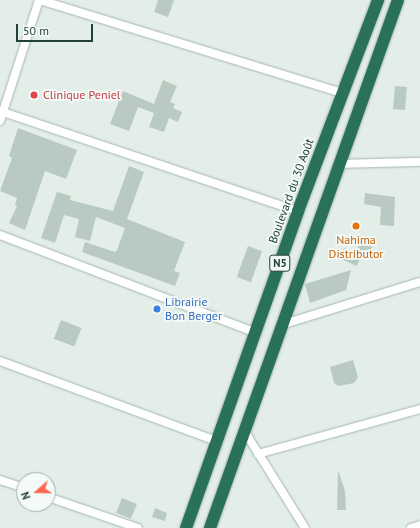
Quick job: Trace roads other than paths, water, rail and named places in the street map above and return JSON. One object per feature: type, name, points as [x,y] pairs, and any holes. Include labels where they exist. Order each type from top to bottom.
[{"type":"highway","name":"Boulevard du 30 Août","points":[[186,528],[298,211],[378,0]]},
{"type":"highway","name":"N5","points":[[210,528],[245,432],[281,325],[341,164],[398,0]]},
{"type":"street","points":[[0,121],[2,111],[40,0],[343,94]]},
{"type":"street","points":[[2,111],[298,211]]},
{"type":"street","points":[[341,164],[420,162]]},
{"type":"street","points":[[0,235],[256,333]]},
{"type":"street","points":[[281,325],[420,282]]},
{"type":"street","points":[[0,361],[216,441]]},
{"type":"street","points":[[258,454],[420,409]]},
{"type":"street","points":[[245,432],[305,528]]},
{"type":"street","points":[[0,480],[16,485]]},
{"type":"street","points":[[56,500],[138,528]]},
{"type":"street","points":[[411,528],[420,525]]},
{"type":"place","name":"Clinique Peniel","points":[[34,95]]},
{"type":"place","name":"Nahima Distributor","points":[[356,226]]},
{"type":"place","name":"Librairie Bon Berger","points":[[157,309]]}]
